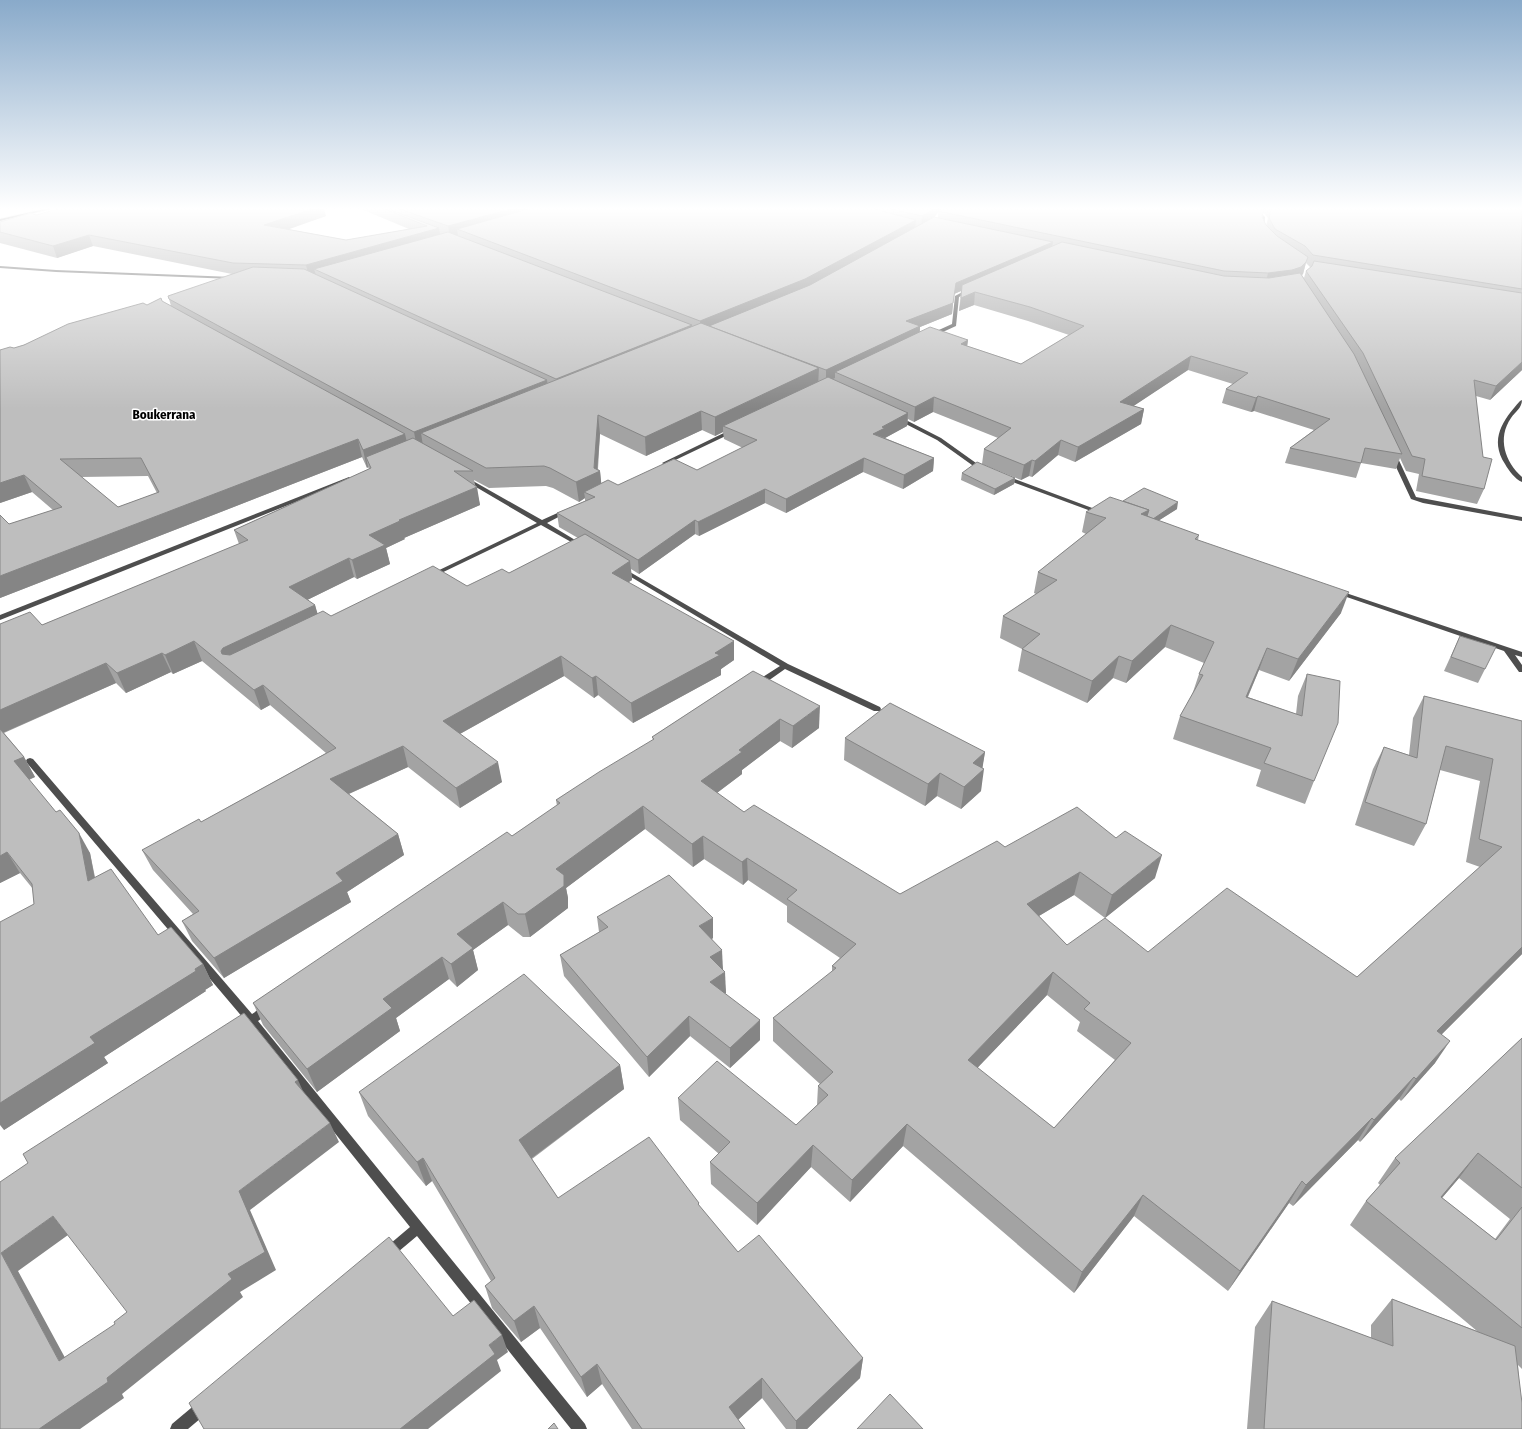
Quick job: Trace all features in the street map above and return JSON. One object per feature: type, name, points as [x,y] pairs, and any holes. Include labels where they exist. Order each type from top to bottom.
[{"type":"street","points":[[151,276],[239,280],[232,285]]},
{"type":"street","points":[[925,338],[954,325],[956,296],[977,287]]},
{"type":"street","points":[[1522,402],[1506,422],[1500,443],[1504,459],[1522,480]]},
{"type":"street","points":[[888,414],[939,439],[974,464],[993,473],[1111,516]]},
{"type":"street","points":[[656,468],[741,427]]},
{"type":"street","points":[[1390,447],[1413,498],[1522,519]]},
{"type":"street","points":[[456,474],[590,550]]},
{"type":"street","points":[[0,618],[358,475]]},
{"type":"street","points":[[428,578],[571,508]]},
{"type":"street","points":[[617,566],[785,666],[877,709]]},
{"type":"street","points":[[1328,589],[1522,655]]},
{"type":"street","points":[[1507,650],[1522,670]]},
{"type":"street","points":[[752,688],[785,666]]},
{"type":"street","points":[[30,761],[251,1020],[580,1429]]},
{"type":"street","points":[[231,1033],[277,1003]]},
{"type":"street","points":[[376,1263],[418,1228]]},
{"type":"street","points":[[177,1429],[213,1399]]},
{"type":"building","points":[[228,276],[319,276],[547,380],[414,432],[169,299],[168,296]]},
{"type":"building","points":[[329,276],[563,276],[692,325],[556,379]]},
{"type":"building","points":[[580,276],[811,276],[700,321]]},
{"type":"building","points":[[827,276],[973,276],[956,283],[953,303],[906,321],[920,326],[826,370],[709,326],[810,285]]},
{"type":"building","points":[[984,276],[1223,276],[1269,278],[1283,276],[1302,276],[1354,354],[1402,454],[1365,448],[1361,463],[1290,448],[1330,419],[1258,396],[1256,398],[1226,389],[1248,373],[1191,356],[1120,402],[1144,409],[1078,447],[1061,440],[1035,461],[1032,460],[1024,465],[984,449],[1011,428],[934,397],[915,407],[835,372],[930,327],[968,340],[961,344],[1021,364],[1084,326],[1030,307],[975,292],[961,298],[962,285]]},
{"type":"building","points":[[1309,276],[1409,276],[1522,293],[1522,362],[1496,386],[1474,380],[1483,457],[1492,459],[1484,489],[1422,476],[1425,459],[1412,456],[1363,353]]},
{"type":"building","points":[[1440,276],[1522,276],[1522,289]]},
{"type":"building","points":[[161,298],[162,301],[405,434],[363,450],[358,439],[0,576],[0,515],[9,524],[62,507],[24,475],[0,483],[0,350],[24,345],[68,324],[143,303],[147,305]],"holes":[[[141,458],[159,492],[118,507],[60,459]]]},
{"type":"building","points":[[701,323],[819,368],[715,417],[701,411],[645,437],[598,415],[594,468],[600,471],[576,482],[544,466],[486,468],[421,433]]},
{"type":"building","points":[[828,377],[908,413],[882,427],[885,428],[873,434],[934,458],[904,475],[864,458],[786,499],[765,489],[698,522],[695,520],[638,560],[557,513],[595,497],[584,492],[608,480],[618,485],[674,459],[697,470],[757,440],[723,426]]},
{"type":"building","points":[[413,438],[473,471],[454,471],[477,487],[399,520],[400,521],[369,535],[385,545],[352,560],[349,558],[289,587],[315,605],[223,648],[221,651],[222,654],[230,655],[323,611],[331,616],[433,566],[467,586],[502,569],[509,573],[585,534],[630,561],[612,573],[734,641],[715,653],[720,655],[631,703],[596,676],[592,678],[561,656],[443,721],[498,762],[456,788],[403,746],[330,779],[398,834],[336,873],[343,881],[214,958],[182,921],[199,911],[142,850],[199,819],[201,822],[336,748],[263,685],[254,690],[194,641],[165,655],[162,653],[117,673],[106,663],[0,710],[0,624],[30,612],[42,625],[248,540],[234,530],[371,468],[366,457]]},
{"type":"building","points":[[977,462],[1015,478],[995,489],[962,473]]},
{"type":"building","points":[[1144,488],[1178,502],[1153,519],[1147,516],[1149,510],[1123,501]]},
{"type":"building","points":[[1110,497],[1149,510],[1141,514],[1199,535],[1195,539],[1349,592],[1298,659],[1267,648],[1246,697],[1302,716],[1307,674],[1340,681],[1338,723],[1314,781],[1264,763],[1271,748],[1180,716],[1203,675],[1199,674],[1214,642],[1171,625],[1132,661],[1119,656],[1092,681],[1022,649],[1040,634],[1003,616],[1057,580],[1038,572],[1106,518],[1086,512]]},
{"type":"building","points":[[1460,636],[1496,647],[1485,669],[1451,657]]},
{"type":"building","points":[[753,671],[820,706],[793,726],[780,719],[739,750],[742,752],[701,781],[744,812],[754,805],[900,894],[997,841],[1005,847],[1077,807],[1116,838],[1125,831],[1162,855],[1112,895],[1080,872],[1027,904],[1067,945],[1105,918],[1148,952],[1227,888],[1357,977],[1502,847],[1479,839],[1493,759],[1446,746],[1426,824],[1365,802],[1384,747],[1417,758],[1424,696],[1522,721],[1522,947],[1437,1031],[1450,1041],[1416,1079],[1414,1077],[1374,1120],[1372,1118],[1306,1185],[1302,1181],[1240,1271],[1143,1195],[1082,1272],[907,1124],[852,1180],[813,1145],[757,1203],[710,1162],[730,1142],[678,1098],[717,1061],[796,1125],[828,1095],[818,1086],[833,1072],[773,1018],[836,968],[832,966],[856,944],[787,899],[797,890],[747,858],[742,862],[703,836],[692,844],[643,806],[556,869],[564,875],[564,886],[525,914],[518,914],[503,902],[457,934],[473,948],[451,964],[442,957],[383,999],[392,1008],[307,1069],[253,1003],[507,832],[512,836],[560,803],[556,800],[654,739],[652,737]],"holes":[[[1053,972],[1090,1003],[1084,1009],[1131,1043],[1054,1128],[968,1060]]]},
{"type":"building","points":[[890,703],[985,752],[973,763],[984,769],[964,787],[940,773],[928,784],[845,738]]},
{"type":"building","points":[[0,729],[24,757],[14,761],[56,812],[60,810],[79,833],[88,881],[111,869],[158,935],[171,927],[203,964],[195,969],[196,971],[90,1037],[95,1043],[0,1103],[0,922],[34,904],[32,884],[7,852],[0,856]]},
{"type":"building","points":[[669,875],[713,918],[699,926],[722,950],[710,957],[725,972],[710,982],[760,1020],[730,1048],[689,1016],[647,1057],[560,955],[608,927],[597,917]]},
{"type":"building","points":[[524,974],[620,1065],[519,1140],[558,1198],[649,1137],[699,1203],[698,1204],[738,1252],[759,1235],[863,1358],[796,1421],[762,1378],[729,1407],[745,1429],[642,1429],[597,1364],[581,1377],[534,1306],[514,1321],[485,1286],[495,1278],[423,1158],[417,1162],[359,1092]]},
{"type":"building","points":[[244,1013],[298,1080],[295,1082],[330,1123],[239,1191],[265,1252],[228,1274],[232,1279],[107,1378],[108,1382],[39,1429],[0,1429],[0,1182],[28,1163],[23,1154]],"holes":[[[53,1216],[127,1312],[114,1322],[115,1324],[59,1361],[1,1253]]]},
{"type":"building","points":[[1522,1038],[1522,1188],[1478,1153],[1441,1197],[1496,1240],[1522,1207],[1522,1328],[1366,1201],[1400,1163],[1395,1158]]},
{"type":"building","points":[[389,1237],[453,1316],[474,1300],[502,1335],[489,1345],[495,1354],[400,1429],[204,1429],[189,1403]]},
{"type":"building","points":[[1392,1299],[1515,1346],[1522,1403],[1522,1429],[1264,1429],[1272,1301],[1393,1346]]},
{"type":"building","points":[[890,1394],[923,1429],[857,1429]]},
{"type":"building","points":[[554,1423],[558,1429],[548,1429]]},
{"type":"district","name":"Boukerrana","points":[[164,414]]}]
